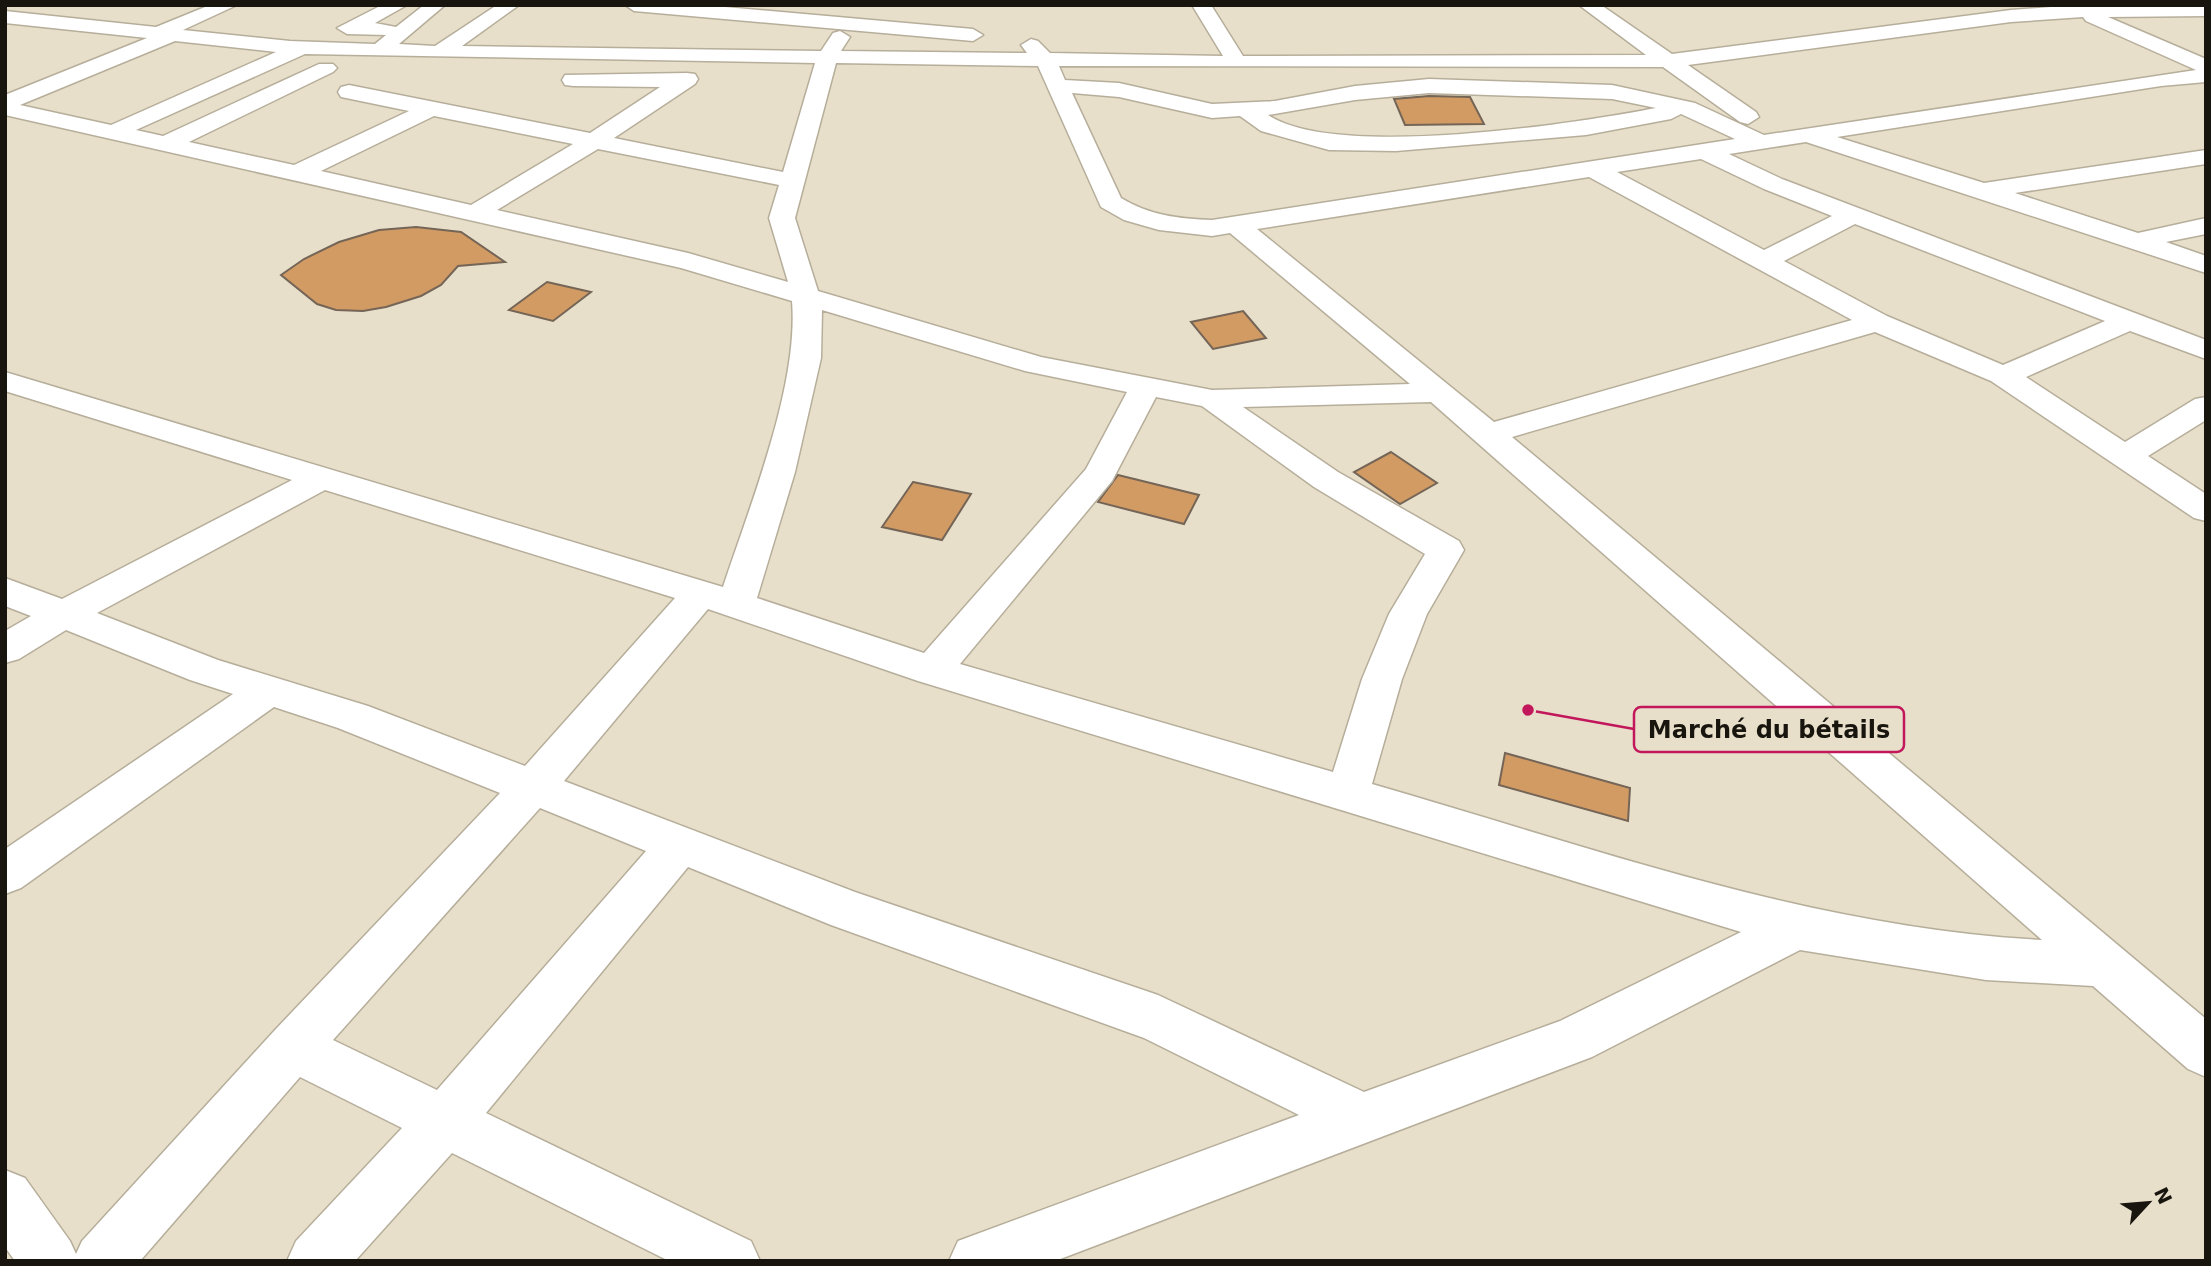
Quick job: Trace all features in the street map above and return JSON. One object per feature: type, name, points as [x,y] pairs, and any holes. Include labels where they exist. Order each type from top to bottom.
[{"type":"street","points":[[5,35],[86,5]]},
{"type":"street","points":[[5,105],[228,5]]},
{"type":"street","points":[[116,131],[398,5]]},
{"type":"street","points":[[386,59],[403,30],[436,5]]},
{"type":"street","points":[[439,52],[510,5]]},
{"type":"street","points":[[634,5],[854,15],[1011,38],[1223,46]]},
{"type":"street","points":[[1201,5],[1223,46],[1237,62]]},
{"type":"street","points":[[1588,5],[1670,61],[1769,141]]},
{"type":"street","points":[[5,17],[303,47],[386,59],[410,51],[1046,61],[1670,61],[2069,8],[2201,8]]},
{"type":"street","points":[[2069,8],[2206,66]]},
{"type":"street","points":[[102,1261],[293,1047],[531,789],[718,598],[778,472],[806,358],[809,328],[806,296],[782,218],[827,57],[854,15]]},
{"type":"street","points":[[347,28],[403,30]]},
{"type":"street","points":[[1011,38],[1046,61],[1110,202],[1124,211],[1172,224],[1212,228],[2161,80],[2206,76]]},
{"type":"street","points":[[473,214],[596,139],[684,81],[716,54]]},
{"type":"street","points":[[275,60],[382,77],[349,92],[596,139],[793,181]]},
{"type":"street","points":[[168,143],[326,68]]},
{"type":"street","points":[[547,80],[684,81]]},
{"type":"street","points":[[1058,86],[1119,90],[1212,111],[1245,110],[1355,93],[1429,86],[1612,92],[1687,108],[1769,141]]},
{"type":"street","points":[[5,105],[688,261],[1036,365],[1212,399],[1439,392]]},
{"type":"street","points":[[298,173],[432,108]]},
{"type":"street","points":[[1245,110],[1269,126],[1329,143],[1396,144],[1586,128],[1687,108]]},
{"type":"street","points":[[1806,135],[2140,240],[2206,265]]},
{"type":"street","points":[[1703,151],[1773,184],[2206,350]]},
{"type":"street","points":[[1980,190],[2206,157]]},
{"type":"street","points":[[1593,169],[1877,322],[2002,375],[2206,510]]},
{"type":"street","points":[[1763,261],[1853,215]]},
{"type":"street","points":[[1236,224],[1439,392],[2100,964],[2206,1052]]},
{"type":"street","points":[[2140,240],[2206,226]]},
{"type":"street","points":[[2002,375],[2031,366],[2129,321]]},
{"type":"street","points":[[1488,434],[1877,322]]},
{"type":"street","points":[[5,381],[718,598],[932,670],[1797,928],[1926,951],[2045,965],[2100,964]]},
{"type":"street","points":[[932,670],[1100,474],[1146,386]]},
{"type":"street","points":[[1212,399],[1283,454],[1375,513],[1446,550],[1408,614],[1382,679],[1348,793]]},
{"type":"street","points":[[2125,456],[2206,406]]},
{"type":"street","points":[[5,649],[64,614],[320,479]]},
{"type":"street","points":[[5,591],[204,670],[353,717],[531,789],[848,909],[1158,1019],[1363,1119]]},
{"type":"street","points":[[5,874],[268,691]]},
{"type":"street","points":[[316,1261],[445,1121],[679,845]]},
{"type":"street","points":[[978,1261],[1067,1245],[1363,1119],[1574,1040],[1797,928]]},
{"type":"street","points":[[293,1047],[731,1261]]},
{"type":"street","points":[[5,1198],[50,1261]]},
{"type":"building","points":[[1470,97],[1484,124],[1405,125],[1394,99]]},
{"type":"building","points":[[416,227],[461,232],[505,262],[458,266],[441,285],[421,296],[363,311],[336,310],[317,304],[281,275],[304,259],[339,242],[379,230]]},
{"type":"building","points":[[547,282],[591,292],[553,321],[509,310]]},
{"type":"building","points":[[1243,311],[1266,338],[1213,349],[1191,322]]},
{"type":"building","points":[[1391,452],[1437,483],[1400,504],[1354,472]]},
{"type":"building","points":[[1118,475],[1199,495],[1184,524],[1098,502]]},
{"type":"building","points":[[913,482],[971,494],[942,540],[882,527]]},
{"type":"building","points":[[1505,753],[1630,788],[1628,821],[1499,785]]},
{"type":"place","name":"Marché du bétails","points":[[1528,710]]}]
